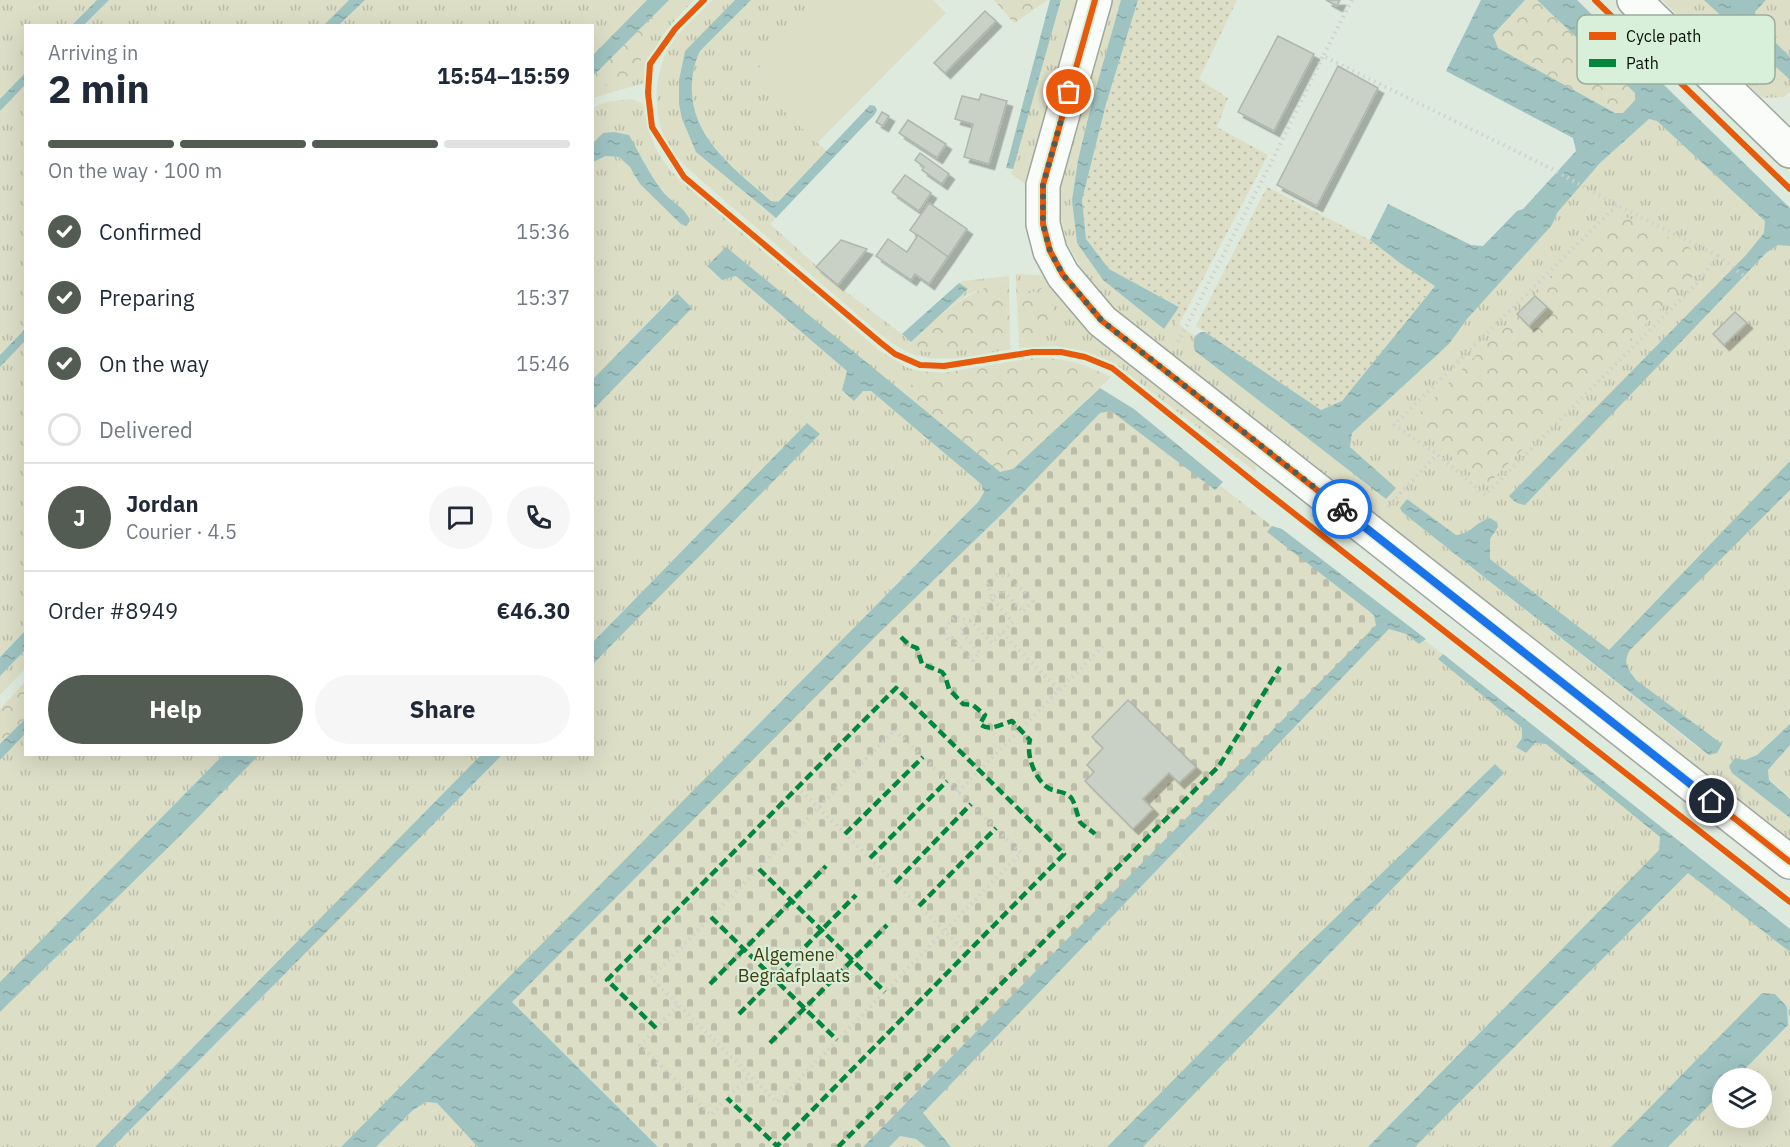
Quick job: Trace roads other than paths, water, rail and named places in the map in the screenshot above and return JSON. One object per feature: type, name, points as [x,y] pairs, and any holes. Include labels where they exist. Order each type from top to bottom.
[{"type":"street","points":[[1095,0],[1043,185],[1043,224],[1050,251],[1063,275],[1102,321],[1790,862]]},
{"type":"street","points":[[1634,0],[1649,15]]},
{"type":"street","points":[[1721,84],[1790,151]]},
{"type":"water","points":[[97,0],[109,0],[85,24],[73,24]]},
{"type":"water","points":[[349,0],[365,0],[340,24],[325,24]]},
{"type":"water","points":[[647,0],[669,0],[594,75],[594,54]]},
{"type":"water","points":[[735,0],[751,0],[700,51],[693,74],[693,101],[698,119],[716,150],[771,201],[778,202],[870,105],[875,106],[877,110],[776,218],[696,152],[682,119],[679,104],[679,80],[685,51]]},
{"type":"water","points":[[1050,0],[1061,0],[1013,169],[1006,168]]},
{"type":"water","points":[[1121,0],[1138,0],[1106,104],[1082,200],[1086,239],[1109,269],[1179,307],[1164,329],[1103,280],[1077,243],[1072,200],[1078,160]]},
{"type":"water","points":[[1481,0],[1525,0],[1493,35],[1498,48],[1615,113],[1623,113],[1635,100],[1635,93],[1626,84],[1663,84],[1790,208],[1790,246],[1778,245],[1766,253],[1525,505],[1509,496],[1746,255],[1764,233],[1765,221],[1657,121],[1649,119],[1600,163],[1557,213],[1552,225],[1467,319],[1449,344],[1352,433],[1350,447],[1396,488],[1386,499],[1195,351],[1196,336],[1205,332],[1321,410],[1342,401],[1435,286],[1370,240],[1388,204],[1471,245],[1483,246],[1517,211],[1523,209],[1576,151],[1573,138],[1446,71]]},
{"type":"water","points":[[1537,0],[1577,0],[1592,15],[1577,15],[1577,38]]},
{"type":"water","points":[[1704,0],[1766,0],[1755,12],[1756,15],[1720,15]]},
{"type":"water","points":[[1775,42],[1790,57],[1790,80],[1775,66]]},
{"type":"water","points":[[24,74],[24,86],[0,111],[0,99]]},
{"type":"water","points":[[614,132],[629,135],[645,165],[664,193],[683,209],[690,221],[686,226],[681,224],[640,184],[630,167],[619,157],[606,156],[594,162],[594,142],[603,133]]},
{"type":"water","points":[[726,247],[1000,472],[1013,469],[1100,388],[1134,409],[1223,482],[1215,490],[1111,411],[1100,413],[1005,511],[880,632],[512,1002],[658,1147],[478,1147],[437,1103],[426,1102],[413,1110],[376,1147],[341,1147],[979,501],[984,492],[981,484],[871,391],[863,391],[854,401],[842,390],[847,371],[736,276],[722,280],[707,266]]},
{"type":"water","points":[[959,283],[968,289],[911,342],[902,334]]},
{"type":"water","points":[[677,293],[692,308],[594,409],[594,378]]},
{"type":"water","points":[[24,330],[24,342],[0,367],[0,355]]},
{"type":"water","points":[[807,423],[820,434],[594,663],[594,641]]},
{"type":"water","points":[[1790,461],[1790,490],[1630,650],[1626,659],[1628,669],[1636,680],[1722,744],[1717,753],[1709,755],[1412,520],[1400,508],[1407,499],[1456,535],[1490,518],[1497,522],[1498,527],[1490,539],[1490,559],[1609,650]]},
{"type":"water","points":[[1272,526],[1282,529],[1426,639],[1419,644],[1406,634],[1389,629],[923,1113],[951,1147],[926,1147],[916,1139],[900,1136],[889,1147],[863,1147],[1376,625],[1374,615],[1267,532]]},
{"type":"water","points":[[24,632],[24,651],[0,676],[0,657]]},
{"type":"water","points":[[1443,654],[1790,929],[1790,952],[1688,873],[1415,1147],[1368,1147],[1659,850],[1660,837],[1546,744],[1535,743],[1526,753],[1516,747],[1522,738],[1522,728],[1438,659]]},
{"type":"water","points":[[24,720],[24,735],[0,760],[0,744]]},
{"type":"water","points":[[1790,724],[1790,745],[1768,770],[1769,780],[1790,799],[1790,818],[1732,773],[1729,766],[1735,758],[1745,760],[1757,755]]},
{"type":"water","points":[[222,756],[258,756],[180,836],[0,1012],[0,982]]},
{"type":"water","points":[[480,756],[501,756],[113,1147],[95,1147]]},
{"type":"water","points":[[1495,764],[1504,773],[1143,1147],[1107,1147],[1302,950]]},
{"type":"water","points":[[1762,993],[1775,994],[1787,1007],[1788,1025],[1746,1068],[1712,1068],[1712,1102],[1668,1147],[1611,1147]]},
{"type":"park label","name":"Algemene Begraafplaats","points":[[794,964]]}]
